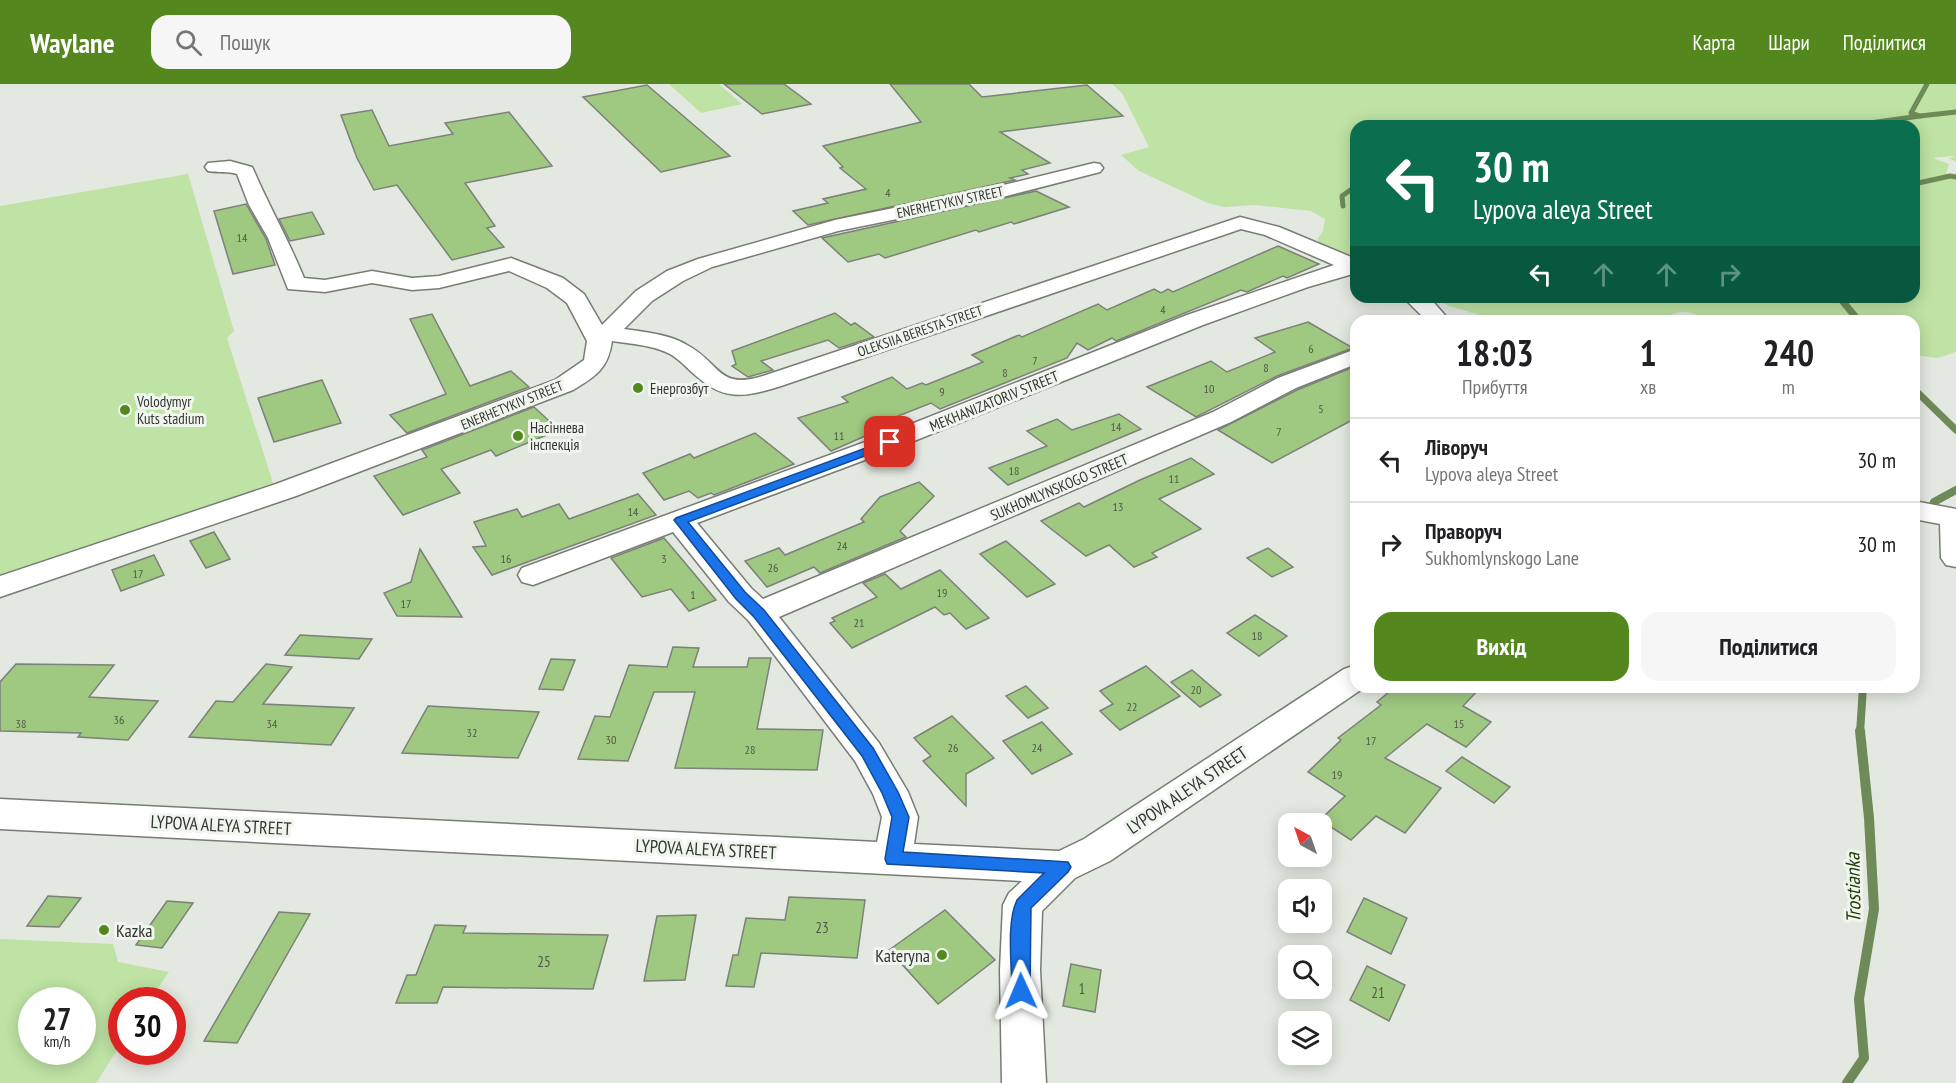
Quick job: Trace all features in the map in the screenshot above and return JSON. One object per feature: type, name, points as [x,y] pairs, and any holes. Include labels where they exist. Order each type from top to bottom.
[{"type":"street","points":[[214,167],[230,166],[245,171],[259,205],[278,238],[296,284],[325,286],[372,277],[412,284],[439,282],[512,264],[555,283],[576,299],[603,338]]},
{"type":"street","name":"ENERHETYKIV STREET","points":[[0,587],[286,490],[564,385],[597,362],[603,338],[644,296],[675,276],[705,263],[835,226],[991,194],[1094,168]]},
{"type":"street","name":"OLEKSIIA BERESTA STREET","points":[[603,338],[638,338],[678,348],[719,384],[735,389],[751,388],[1240,223],[1272,231],[1350,265]]},
{"type":"street","name":"MEKHANIZATORIV STREET","points":[[533,575],[838,463],[1120,349],[1255,299],[1350,269]]},
{"type":"street","points":[[1423,303],[1434,315]]},
{"type":"street","name":"SUKHOMLYNSKOGO STREET","points":[[759,613],[1222,417],[1287,383],[1350,358]]},
{"type":"street","points":[[1920,511],[1955,518],[1956,558]]},
{"type":"street","points":[[680,520],[740,596],[759,613],[867,752],[890,792],[900,817],[893,859]]},
{"type":"street","name":"LYPOVA ALEYA STREET","points":[[0,814],[1062,867],[1097,850],[1350,681]]},
{"type":"street","points":[[1024,1083],[1020,970],[1023,905],[1062,867]]},
{"type":"green space","points":[[669,84],[719,84],[742,104],[701,113]]},
{"type":"green space","points":[[1112,84],[1956,84],[1956,162],[1949,158],[1955,157],[1953,156],[1933,158],[1949,164],[1946,174],[1956,179],[1956,352],[1938,358],[1920,356],[1920,315],[1697,315],[1683,312],[1671,315],[1480,315],[1444,303],[1920,303],[1920,120],[1350,120],[1350,259],[1318,246],[1318,238],[1323,231],[1325,219],[1311,211],[1255,205],[1224,207],[1208,203],[1139,171],[1121,155],[1149,147],[1122,93]]},
{"type":"green space","name":"Volodymyr Kuts stadium","points":[[188,174],[234,331],[227,338],[273,483],[0,576],[0,206]]},
{"type":"green space","points":[[0,939],[113,944],[118,962],[169,972],[159,987],[108,987],[108,1064],[96,1083],[0,1083]]},
{"type":"building","points":[[724,84],[784,84],[811,104],[762,114]]},
{"type":"building","points":[[890,84],[969,84],[982,97],[1087,85],[1123,116],[1000,132],[1050,163],[1022,170],[1028,174],[1010,178],[1015,180],[808,225],[793,211],[828,203],[823,199],[866,189],[840,168],[843,167],[823,146],[921,122]]},
{"type":"building","points":[[647,85],[730,156],[661,172],[583,97]]},
{"type":"building","points":[[372,110],[389,146],[453,134],[445,123],[509,112],[552,166],[465,183],[495,226],[487,228],[504,247],[452,260],[397,185],[374,190],[357,158],[341,115]]},
{"type":"building","points":[[1036,191],[1069,207],[1014,224],[1011,222],[979,232],[976,230],[885,258],[879,254],[848,262],[822,238]]},
{"type":"building","points":[[246,204],[266,239],[275,265],[233,274],[214,211]]},
{"type":"building","points":[[312,212],[324,234],[290,241],[279,219]]},
{"type":"building","points":[[1278,246],[1319,264],[1287,278],[1283,276],[1247,292],[1241,290],[1116,341],[1112,338],[1088,350],[1077,343],[1067,358],[940,409],[931,403],[883,422],[888,426],[831,451],[798,418],[848,402],[842,397],[892,377],[907,389],[922,383],[926,385],[983,362],[972,355],[1019,335],[1022,337],[1098,304],[1107,310],[1154,289],[1161,293],[1168,289],[1173,292]]},
{"type":"building","points":[[835,313],[851,325],[855,323],[874,337],[839,348],[828,340],[761,361],[773,370],[748,377],[732,366],[736,364],[732,351]]},
{"type":"building","points":[[432,314],[470,386],[511,371],[529,387],[407,433],[390,415],[446,394],[410,319]]},
{"type":"building","points":[[1308,322],[1350,346],[1350,349],[1277,376],[1196,417],[1147,387],[1211,361],[1227,372],[1275,352],[1255,338]]},
{"type":"building","points":[[1350,368],[1350,421],[1272,463],[1218,430],[1297,390]]},
{"type":"building","points":[[322,380],[341,423],[274,442],[258,398]]},
{"type":"building","points":[[534,407],[559,430],[496,456],[491,450],[441,469],[460,493],[403,515],[374,476],[427,457],[422,450]]},
{"type":"building","points":[[1119,414],[1141,429],[1008,485],[989,468],[1047,446],[1027,431],[1057,419],[1072,430]]},
{"type":"building","points":[[755,433],[794,464],[714,495],[711,493],[698,498],[689,491],[664,500],[643,473],[690,454],[694,458]]},
{"type":"building","points":[[1191,458],[1214,474],[1159,499],[1201,529],[1152,553],[1157,557],[1134,567],[1109,545],[1086,556],[1041,521],[1079,503],[1084,507]]},
{"type":"building","points":[[919,482],[934,496],[900,531],[906,537],[820,573],[814,567],[767,587],[745,561],[779,548],[785,555],[864,522],[861,519],[880,497]]},
{"type":"building","points":[[638,494],[656,515],[492,575],[473,547],[486,546],[474,522],[517,509],[522,517],[559,504],[569,519]]},
{"type":"building","points":[[214,532],[230,559],[206,568],[190,541]]},
{"type":"building","points":[[664,538],[716,600],[689,611],[671,589],[642,597],[611,558]]},
{"type":"building","points":[[1006,541],[1055,584],[1027,597],[980,554]]},
{"type":"building","points":[[1268,548],[1293,567],[1272,577],[1247,558]]},
{"type":"building","points":[[420,549],[462,617],[397,616],[384,593],[411,582]]},
{"type":"building","points":[[154,555],[164,575],[121,591],[112,570]]},
{"type":"building","points":[[940,570],[989,618],[966,629],[950,613],[944,615],[935,607],[852,648],[830,623],[835,621],[832,618],[877,597],[863,583],[885,574],[901,589]]},
{"type":"building","points":[[1255,615],[1287,636],[1259,656],[1227,633]]},
{"type":"building","points":[[300,635],[372,639],[359,659],[285,655]]},
{"type":"building","points":[[673,647],[699,648],[693,667],[747,667],[749,658],[771,658],[757,729],[823,730],[817,770],[675,768],[695,692],[654,692],[628,761],[578,759],[595,716],[610,717],[629,665],[667,667]]},
{"type":"building","points":[[551,659],[575,660],[563,690],[539,689]]},
{"type":"building","points":[[16,664],[114,665],[89,697],[158,701],[128,740],[78,737],[81,733],[0,731],[0,682]]},
{"type":"building","points":[[266,664],[292,667],[263,704],[354,708],[331,745],[189,737],[216,701],[233,702]]},
{"type":"building","points":[[1146,666],[1180,696],[1120,730],[1100,711],[1113,704],[1100,691]]},
{"type":"building","points":[[1192,670],[1221,695],[1200,707],[1171,682]]},
{"type":"building","points":[[1026,686],[1048,708],[1028,718],[1006,696]]},
{"type":"building","points":[[1388,693],[1475,693],[1463,706],[1491,722],[1466,747],[1427,724],[1385,758],[1441,788],[1405,833],[1376,816],[1351,840],[1332,828],[1332,813],[1327,813],[1345,796],[1308,772],[1341,740],[1338,738],[1381,705],[1377,702]]},
{"type":"building","points":[[428,706],[539,712],[518,758],[402,753]]},
{"type":"building","points":[[952,716],[994,758],[966,774],[966,806],[923,761],[931,756],[914,738]]},
{"type":"building","points":[[1042,722],[1072,754],[1032,774],[1003,741]]},
{"type":"building","points":[[1462,757],[1510,787],[1494,803],[1446,771]]},
{"type":"building","points":[[48,896],[81,898],[59,927],[27,926]]},
{"type":"building","points":[[789,897],[865,900],[857,958],[761,953],[754,987],[726,986],[733,955],[738,955],[746,918],[785,920]]},
{"type":"building","points":[[1364,898],[1407,918],[1391,954],[1347,932]]},
{"type":"building","points":[[167,901],[193,903],[162,948],[136,945]]},
{"type":"building","name":"Kateryna","points":[[945,910],[995,960],[938,1004],[889,950]]},
{"type":"building","points":[[279,912],[310,914],[237,1043],[204,1041]]},
{"type":"building","points":[[696,915],[685,980],[644,981],[657,916]]},
{"type":"building","points":[[435,925],[466,926],[463,933],[608,935],[593,989],[443,987],[437,1003],[396,1003],[407,975],[416,975]]},
{"type":"building","points":[[1071,964],[1101,970],[1095,1012],[1063,1006]]},
{"type":"building","points":[[1367,966],[1405,985],[1389,1021],[1350,1000]]},
{"type":"waterway","points":[[1920,116],[1911,113],[1927,84]]},
{"type":"waterway","points":[[1920,116],[1956,112]]},
{"type":"waterway","points":[[1891,120],[1920,116]]},
{"type":"waterway","name":"Trostianka","points":[[1920,183],[1950,176],[1956,177]]},
{"type":"waterway","points":[[1343,206],[1342,196],[1350,190]]},
{"type":"waterway","name":"Trostianka","points":[[1844,303],[1854,315]]},
{"type":"waterway","name":"Trostianka","points":[[1920,395],[1956,430]]},
{"type":"waterway","name":"Trostianka","points":[[1934,502],[1956,490]]},
{"type":"waterway","name":"Trostianka","points":[[1860,732],[1863,693]]},
{"type":"waterway","name":"Trostianka","points":[[1847,1083],[1864,1058],[1859,999],[1874,909],[1869,818],[1860,732]]},
{"type":"place","name":"Енергозбут","points":[[638,388]]},
{"type":"place","name":"Volodymyr Kuts stadium","points":[[125,410]]},
{"type":"place","name":"Насіннева інспекція","points":[[518,436]]},
{"type":"place","name":"Kazka","points":[[104,930]]},
{"type":"place","name":"Kateryna","points":[[942,955]]},
{"type":"route","points":[[890,442],[828,467],[680,520],[740,596],[759,613],[809,675],[867,752],[890,792],[900,817],[893,859],[1062,867],[1023,905],[1020,923],[1021,991]]}]
